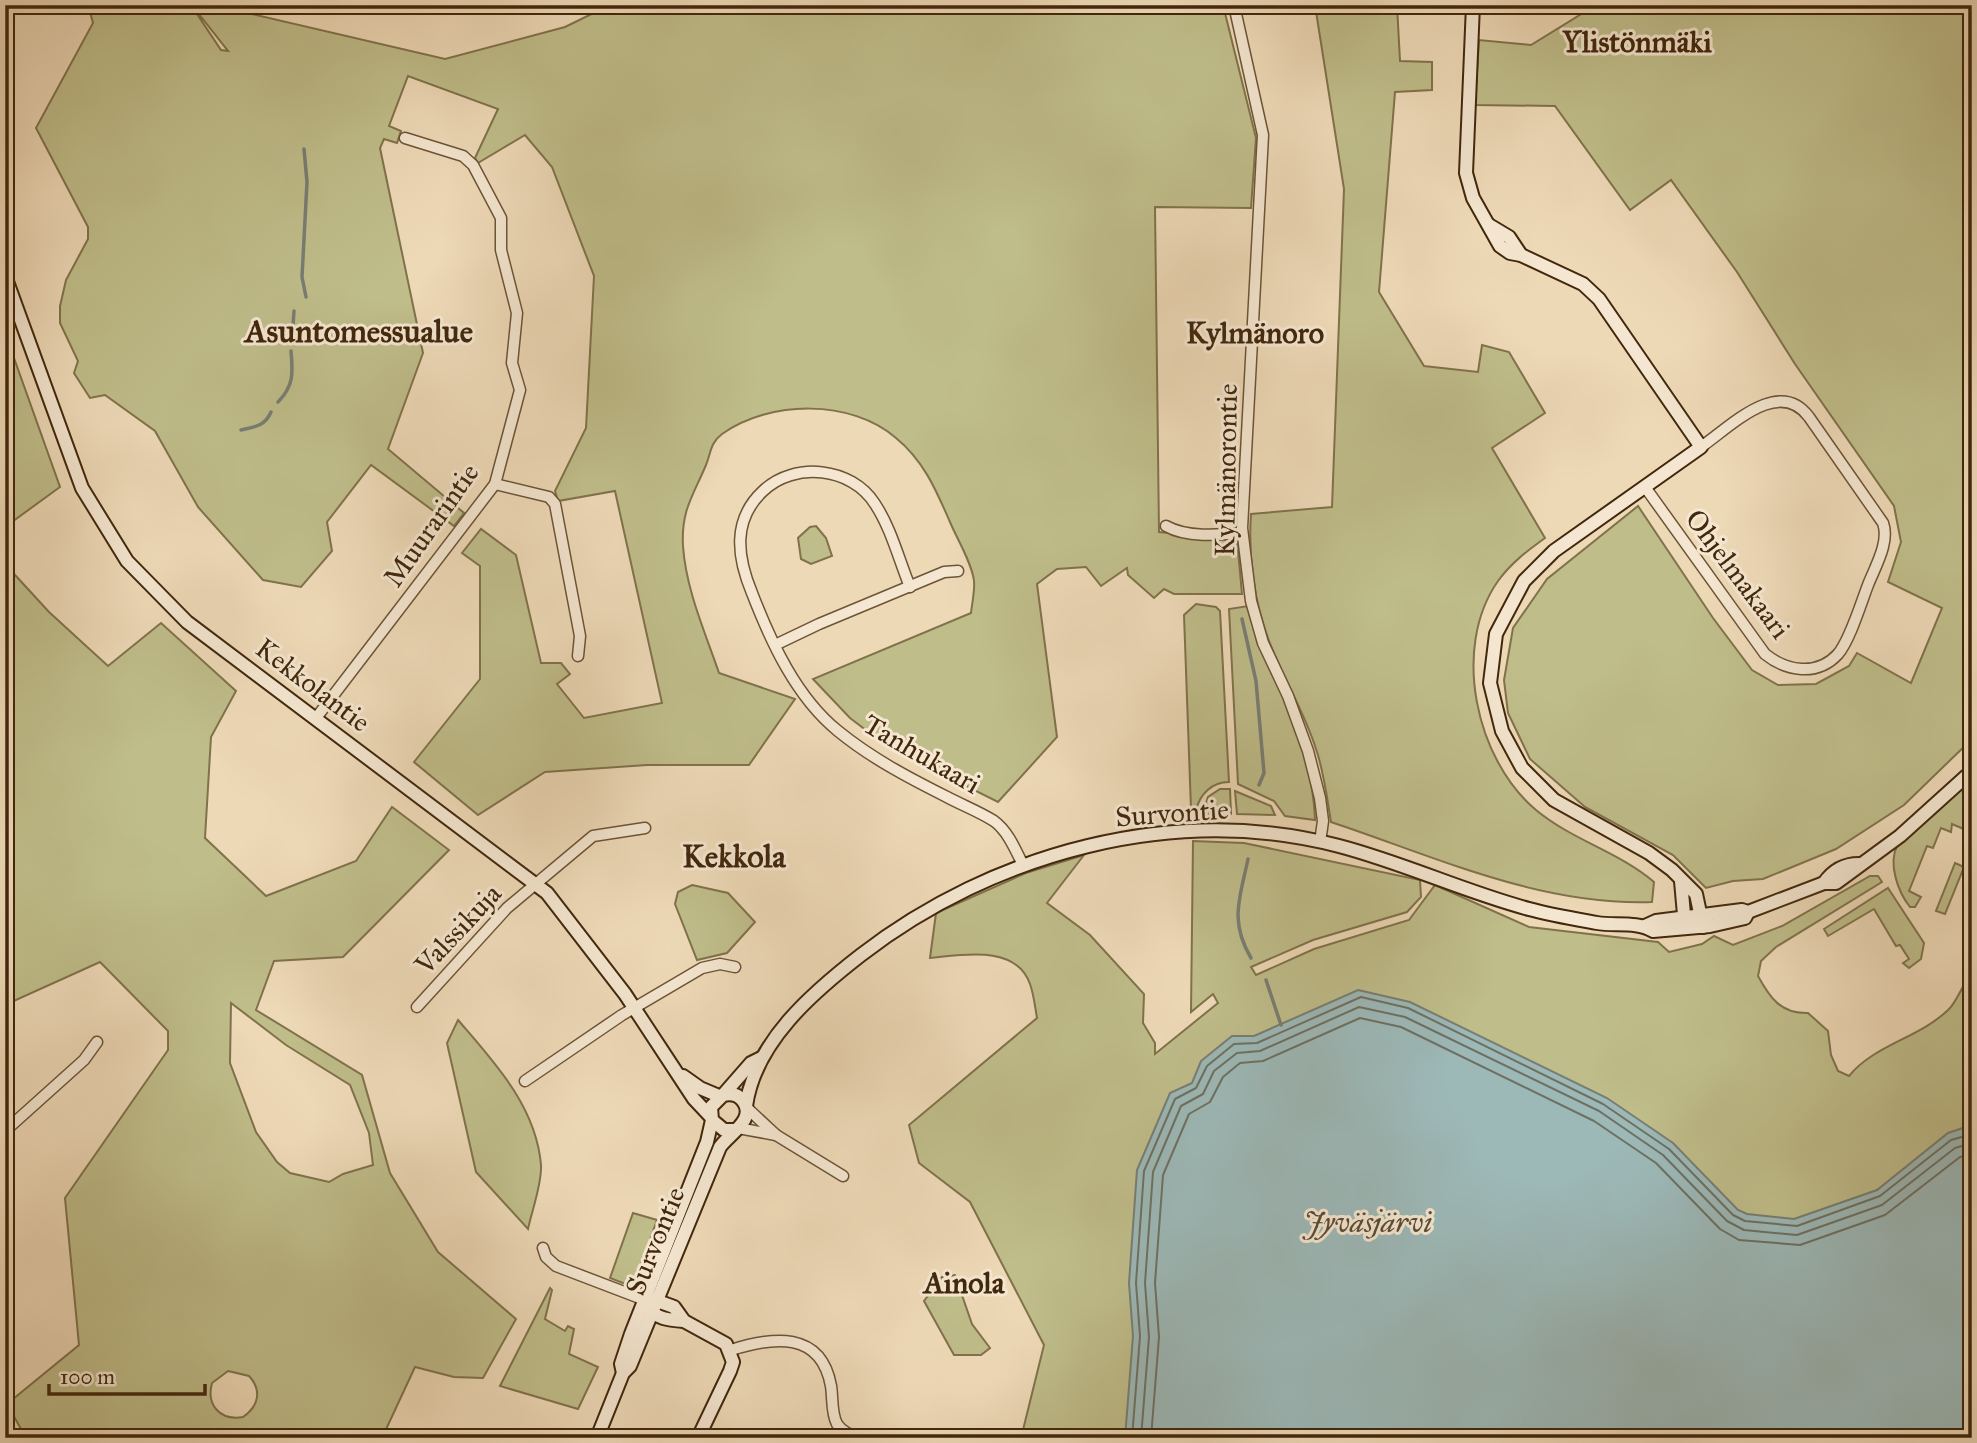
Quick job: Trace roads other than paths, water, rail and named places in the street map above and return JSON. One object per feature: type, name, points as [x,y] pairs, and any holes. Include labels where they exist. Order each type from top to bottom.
[{"type":"street","name":"Kylmänorontie","points":[[1234,5],[1263,135],[1242,533],[1251,601],[1263,643],[1288,696],[1308,751],[1320,798],[1323,821],[1320,842]]},
{"type":"street","points":[[1473,5],[1466,173],[1473,198],[1489,225],[1508,237],[1521,255],[1583,284],[1599,299],[1701,447]]},
{"type":"street","name":"Muurarintie","points":[[316,718],[495,484],[520,390],[512,363],[517,313],[501,250],[501,218],[474,165],[463,156],[405,138]]},
{"type":"street","name":"Kekkolantie","points":[[5,276],[82,488],[127,561],[187,622],[547,893],[635,1008],[694,1099],[711,1118]]},
{"type":"street","name":"Ohjelmakaari","points":[[1645,487],[1765,654],[1775,662],[1797,670],[1810,669],[1839,653],[1885,538],[1883,523],[1809,417],[1794,403],[1779,399],[1763,404],[1554,551],[1524,580],[1496,634],[1490,683],[1495,711],[1511,750],[1539,787],[1573,813],[1662,861],[1696,894],[1702,921]]},
{"type":"street","name":"Tanhukaari","points":[[910,587],[881,515],[867,494],[846,479],[824,472],[791,475],[771,483],[748,508],[740,529],[739,553],[742,568],[775,645],[806,698],[836,730],[877,759],[996,822],[1023,865]]},
{"type":"street","points":[[495,484],[549,497],[555,505],[580,636],[578,656]]},
{"type":"street","points":[[1166,526],[1173,530],[1208,535],[1242,533]]},
{"type":"street","points":[[775,645],[818,624],[944,572],[958,571]]},
{"type":"street","name":"Survontie","points":[[746,1107],[761,1058],[778,1033],[834,976],[881,940],[932,908],[1023,865],[1109,841],[1184,832],[1238,832],[1320,842],[1435,876],[1529,909],[1598,923],[1645,926],[1656,921],[1685,923],[1702,921],[1742,909],[1748,912],[1824,883],[1836,883],[1900,836],[1972,771]]},
{"type":"street","name":"Valssikuja","points":[[417,1007],[507,908],[593,836],[645,828]]},
{"type":"street","points":[[1681,881],[1685,923]]},
{"type":"street","points":[[525,1081],[635,1008],[702,968],[720,964],[735,967]]},
{"type":"street","points":[[5,1131],[83,1060],[97,1042]]},
{"type":"street","name":"Survontie","points":[[721,1095],[751,1063],[761,1058]]},
{"type":"street","name":"Kekkolantie","points":[[679,1073],[700,1088],[721,1095]]},
{"type":"street","points":[[776,1135],[737,1129],[724,1130],[711,1118],[712,1103],[721,1095],[739,1097],[776,1135],[843,1176]]},
{"type":"street","points":[[737,1129],[745,1119],[746,1107]]},
{"type":"street","name":"Survontie","points":[[652,1299],[707,1142],[711,1118]]},
{"type":"street","name":"Survontie","points":[[623,1373],[622,1360],[720,1147],[737,1129]]},
{"type":"street","points":[[543,1248],[546,1257],[556,1266],[674,1307],[684,1321]]},
{"type":"street","points":[[652,1299],[652,1313],[668,1320],[684,1321],[726,1344],[731,1350],[730,1371],[698,1438]]},
{"type":"street","name":"Survontie","points":[[597,1438],[623,1373],[630,1366],[652,1313]]},
{"type":"street","points":[[731,1350],[772,1339],[789,1340],[808,1348],[824,1364],[831,1384],[836,1422],[848,1434],[860,1438]]},
{"type":"water","name":"Jyväsjärvi","points":[[1358,990],[1410,1002],[1607,1098],[1673,1143],[1738,1210],[1747,1214],[1794,1219],[1877,1190],[1948,1133],[1972,1125],[1972,1438],[1125,1438],[1133,1336],[1129,1283],[1137,1170],[1170,1093],[1192,1083],[1201,1061],[1232,1036],[1254,1036]]},
{"type":"waterway","points":[[304,149],[307,182],[302,277],[306,297]]},
{"type":"waterway","points":[[292,340],[294,311]]},
{"type":"waterway","points":[[278,402],[291,379],[291,351]]},
{"type":"waterway","points":[[241,430],[263,423],[271,412]]},
{"type":"waterway","points":[[1242,619],[1256,681],[1264,773],[1259,785]]},
{"type":"waterway","points":[[1248,859],[1238,921],[1244,945],[1251,958]]},
{"type":"waterway","points":[[1266,980],[1281,1025]]},
{"type":"district","name":"Ylistönmäki","points":[[1637,42]]},
{"type":"district","name":"Asuntomessualue","points":[[359,331]]},
{"type":"district","name":"Kylmänoro","points":[[1255,333]]},
{"type":"district","name":"Kekkola","points":[[734,856]]},
{"type":"district","name":"Ainola","points":[[964,1283]]}]
